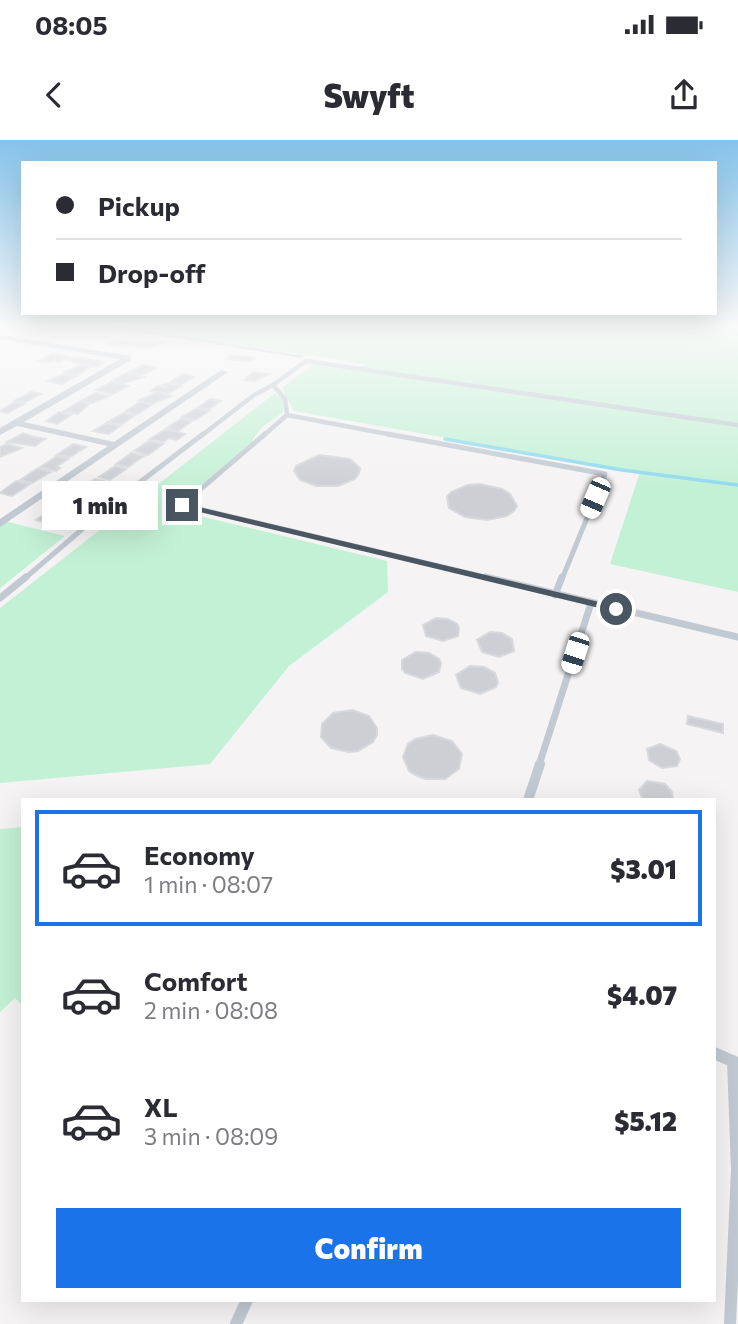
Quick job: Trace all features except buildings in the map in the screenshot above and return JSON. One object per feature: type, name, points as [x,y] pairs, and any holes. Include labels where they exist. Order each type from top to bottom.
[{"type":"street","points":[[0,432],[90,380]]},
{"type":"street","points":[[0,524],[212,380]]},
{"type":"street","points":[[16,423],[115,446]]},
{"type":"lane","points":[[0,598],[114,502],[254,395],[279,380]]},
{"type":"lane","points":[[436,380],[738,425]]},
{"type":"lane","points":[[272,385],[285,399],[287,415]]},
{"type":"lane","points":[[287,415],[182,505],[738,638]]},
{"type":"lane","points":[[287,415],[605,474],[555,595]]},
{"type":"lane","points":[[529,798],[591,603]]},
{"type":"lane","points":[[716,1054],[735,1062],[737,1170],[730,1324]]},
{"type":"lane","points":[[236,1324],[246,1302]]},
{"type":"green space","points":[[292,380],[738,380],[738,592],[610,564],[640,472],[294,411],[282,388]]},
{"type":"green space","points":[[275,393],[283,400],[283,412],[261,428],[251,443],[179,504],[166,508],[387,561],[388,592],[289,666],[210,764],[0,783],[0,608]]},
{"type":"green space","points":[[0,520],[65,536],[0,588]]},
{"type":"green space","points":[[21,827],[21,1004],[15,998],[0,1012],[0,829]]},
{"type":"waterway","points":[[445,439],[622,470],[738,485]]},
{"type":"route","points":[[182,505],[616,609]]}]
